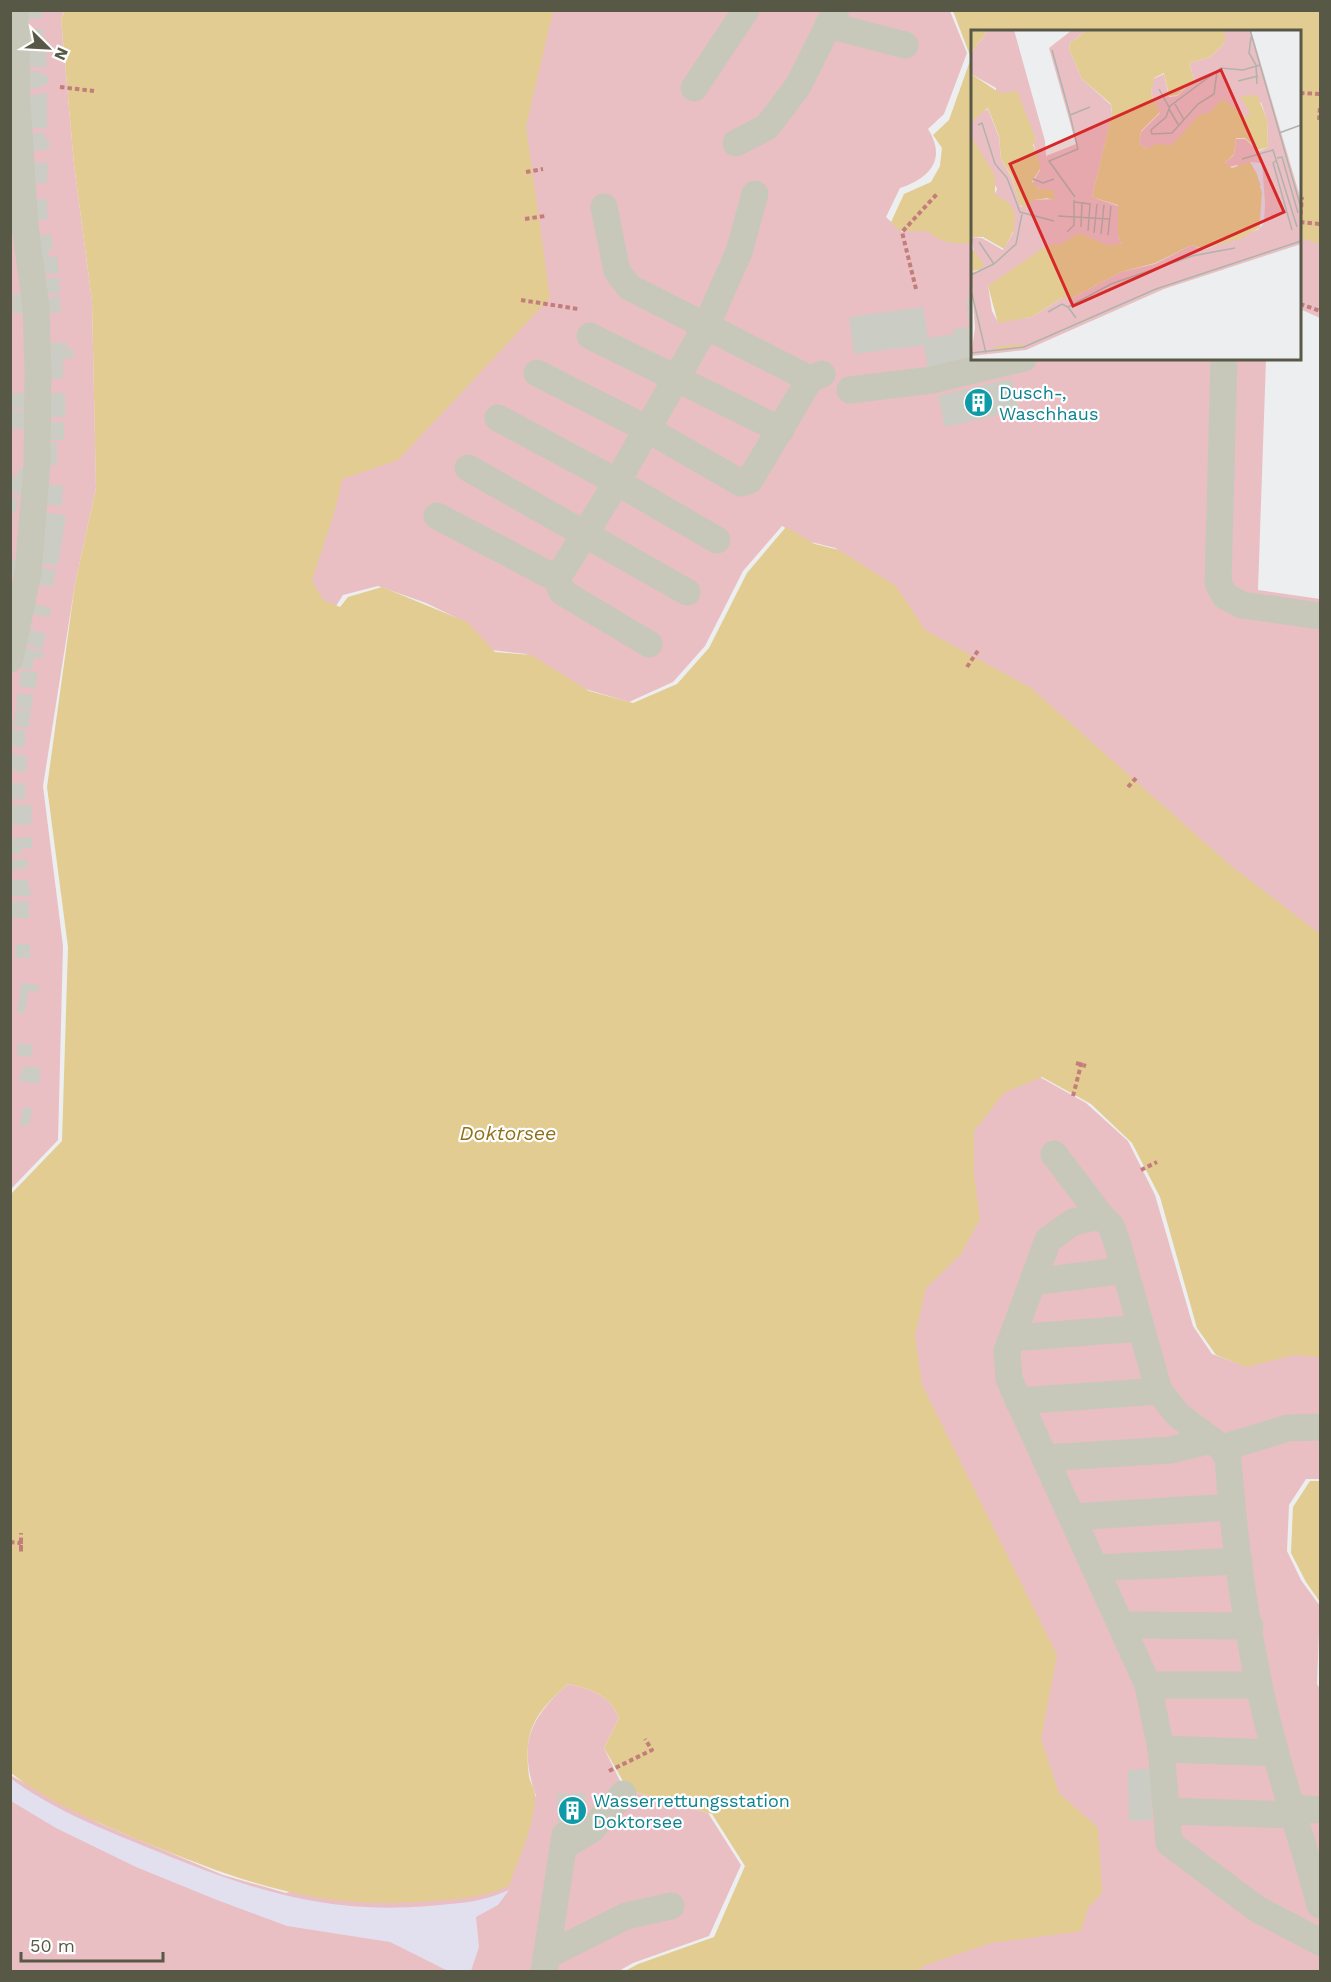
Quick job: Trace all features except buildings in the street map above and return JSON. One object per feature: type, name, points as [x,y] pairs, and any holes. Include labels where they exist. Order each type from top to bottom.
[{"type":"lane","points":[[10,659],[28,573],[37,465],[38,372],[36,307],[18,225],[15,10]]},
{"type":"lane","points":[[694,88],[746,10]]},
{"type":"lane","points":[[736,143],[767,127],[798,86],[832,18],[904,45]]},
{"type":"lane","points":[[557,579],[617,482],[705,328],[739,252],[755,194]]},
{"type":"lane","points":[[537,373],[647,429],[741,483],[750,480],[816,377],[705,328],[629,287],[617,271],[604,207]]},
{"type":"lane","points":[[590,336],[675,380],[781,430]]},
{"type":"lane","points":[[850,390],[932,380],[1016,360]]},
{"type":"lane","points":[[1224,360],[1218,583],[1226,596],[1242,605],[1320,616]]},
{"type":"lane","points":[[498,418],[617,482],[717,540]]},
{"type":"lane","points":[[468,468],[687,592]]},
{"type":"lane","points":[[437,516],[557,579],[562,592],[649,644]]},
{"type":"lane","points":[[1054,1154],[1111,1226],[1159,1391],[1178,1415],[1217,1444],[1228,1459],[1231,1507],[1259,1685],[1292,1812],[1315,1868],[1320,1905]]},
{"type":"lane","points":[[1101,1216],[1073,1222],[1048,1240],[1007,1351],[1009,1378],[1148,1685],[1161,1749],[1169,1843],[1257,1909],[1320,1942]]},
{"type":"lane","points":[[1033,1282],[1125,1270]]},
{"type":"lane","points":[[1012,1338],[1141,1328]]},
{"type":"lane","points":[[1018,1401],[1159,1391]]},
{"type":"lane","points":[[1046,1458],[1170,1450],[1217,1444],[1288,1428],[1320,1427]]},
{"type":"lane","points":[[1072,1517],[1231,1507]]},
{"type":"lane","points":[[1096,1568],[1239,1562]]},
{"type":"lane","points":[[1122,1625],[1250,1626]]},
{"type":"lane","points":[[1148,1685],[1259,1685]]},
{"type":"lane","points":[[1161,1749],[1276,1754]]},
{"type":"lane","points":[[545,1964],[564,1841],[592,1829],[616,1783]]},
{"type":"lane","points":[[1167,1811],[1292,1812],[1320,1810]]},
{"type":"lane","points":[[545,1964],[626,1916],[671,1906]]},
{"type":"path","points":[[60,87],[94,91]]},
{"type":"path","points":[[1301,93],[1320,94]]},
{"type":"path","points":[[1319,120],[1320,106]]},
{"type":"path","points":[[526,172],[543,169]]},
{"type":"path","points":[[916,289],[903,232],[937,194]]},
{"type":"path","points":[[1301,210],[1302,197]]},
{"type":"path","points":[[525,219],[545,216]]},
{"type":"path","points":[[1301,222],[1320,224]]},
{"type":"path","points":[[521,300],[578,309]]},
{"type":"path","points":[[1301,305],[1320,311]]},
{"type":"path","points":[[967,667],[979,649]]},
{"type":"path","points":[[1128,787],[1137,777]]},
{"type":"path","points":[[1073,1096],[1082,1061]]},
{"type":"path","points":[[1076,1063],[1086,1066]]},
{"type":"path","points":[[1141,1170],[1157,1162]]},
{"type":"path","points":[[10,1542],[21,1543],[21,1552],[21,1543],[21,1533]]},
{"type":"path","points":[[616,1783],[652,1750],[645,1739]]},
{"type":"shaded area","points":[[65,10],[61,18],[74,164],[92,301],[96,488],[75,584],[43,786],[63,946],[58,1140],[11,1189],[10,11]]},
{"type":"shaded area","points":[[552,11],[950,11],[967,53],[944,114],[928,129],[936,149],[935,158],[927,173],[920,179],[900,188],[886,217],[902,232],[910,228],[971,238],[971,360],[1266,360],[1258,590],[1320,599],[1320,936],[921,628],[892,585],[835,548],[811,542],[782,526],[743,571],[705,646],[673,682],[629,702],[585,689],[526,654],[491,650],[463,621],[426,603],[378,586],[343,595],[336,606],[319,599],[308,580],[338,478],[522,125]]},
{"type":"shaded area","points":[[1301,234],[1320,240],[1320,318],[1301,309]]},
{"type":"shaded area","points":[[1038,1076],[1086,1103],[1128,1141],[1155,1195],[1193,1326],[1212,1354],[1242,1365],[1290,1354],[1320,1356],[1320,1479],[1306,1479],[1289,1505],[1287,1551],[1301,1580],[1320,1606],[1317,1684],[1320,1689],[1320,1971],[913,1971],[1055,1791],[918,1384],[911,1335],[970,1129],[1000,1092]]},
{"type":"shaded area","points":[[568,1684],[599,1694],[615,1710],[619,1718],[604,1748],[624,1789],[708,1813],[741,1865],[709,1936],[633,1963],[619,1971],[11,1971],[10,1775],[101,1824],[223,1875],[286,1893],[536,1796],[528,1761],[531,1734],[544,1709]]},
{"type":"sand","points":[[10,1778],[58,1808],[110,1832],[215,1874],[283,1895],[317,1902],[389,1908],[470,1902],[509,1890],[498,1905],[476,1917],[479,1947],[471,1971],[448,1971],[390,1942],[287,1926],[136,1867],[56,1828],[11,1801]]},
{"type":"water","name":"Doktorsee","points":[[65,11],[553,11],[526,127],[550,298],[398,460],[342,479],[333,518],[312,581],[323,600],[340,607],[348,597],[382,587],[467,622],[495,652],[531,655],[589,691],[633,703],[677,684],[709,648],[747,573],[786,527],[815,544],[839,550],[896,586],[925,630],[1031,688],[1231,866],[1320,934],[1320,1357],[1294,1355],[1246,1367],[1216,1355],[1197,1328],[1160,1197],[1132,1143],[1091,1104],[1042,1077],[1004,1093],[974,1131],[974,1175],[980,1219],[961,1254],[926,1288],[915,1336],[922,1385],[1057,1655],[1041,1739],[1059,1793],[1098,1828],[1102,1893],[1088,1908],[1081,1931],[991,1943],[925,1965],[918,1971],[625,1971],[638,1964],[714,1937],[745,1866],[712,1814],[628,1790],[604,1748],[619,1718],[615,1710],[599,1694],[568,1684],[547,1704],[530,1734],[528,1760],[529,1776],[535,1795],[534,1809],[529,1831],[509,1886],[470,1897],[389,1903],[352,1902],[282,1890],[215,1870],[144,1842],[75,1812],[41,1794],[11,1773],[10,1195],[62,1141],[68,947],[47,787],[75,584],[96,488],[92,301],[74,164],[61,18]]},
{"type":"water","points":[[953,11],[1320,11],[1320,244],[1301,238],[1301,30],[971,30],[971,58]]},
{"type":"water","points":[[971,58],[971,243],[948,242],[928,231],[900,231],[891,222],[904,194],[931,182],[940,166],[942,148],[933,135],[949,120]]},
{"type":"water","points":[[1310,1481],[1320,1481],[1320,1602],[1306,1582],[1291,1553],[1293,1507]]},
{"type":"place","name":"Dusch-, Waschhaus","points":[[978,403]]},
{"type":"place","name":"Wasserrettungsstation Doktorsee","points":[[572,1811]]}]
